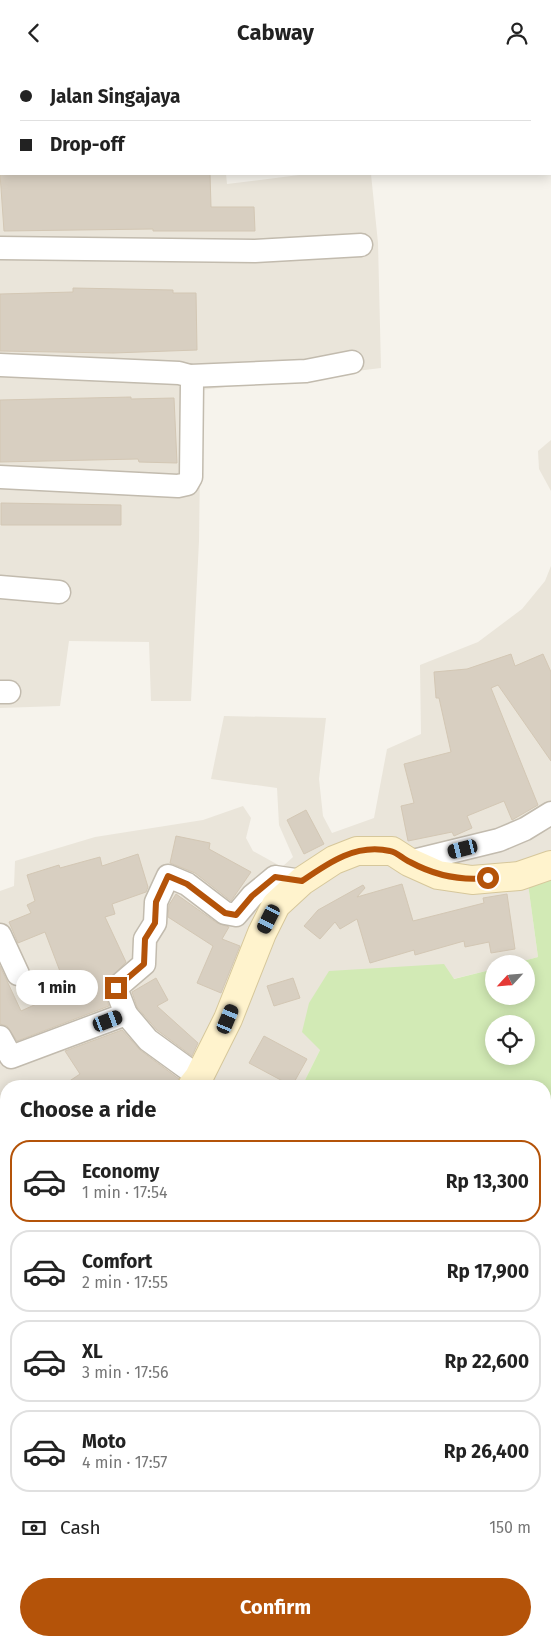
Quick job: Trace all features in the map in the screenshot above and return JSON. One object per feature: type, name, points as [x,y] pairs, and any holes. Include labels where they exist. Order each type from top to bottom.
[{"type":"street","points":[[0,248],[255,251],[361,245]]},
{"type":"street","points":[[0,365],[179,373],[190,376],[306,371],[352,362]]},
{"type":"street","points":[[0,477],[178,486],[187,484],[191,477],[190,376]]},
{"type":"street","points":[[0,587],[59,591]]},
{"type":"street","points":[[409,862],[499,840],[525,829],[551,813]]},
{"type":"street","points":[[197,1080],[228,1019],[262,933],[276,905],[302,881],[334,860],[357,851],[392,851],[409,862],[438,875],[472,880],[519,875],[551,865]]},
{"type":"street","points":[[194,1080],[148,1040],[126,1014],[116,988],[144,964],[145,939],[155,923],[156,902],[168,876],[187,884],[225,913],[236,915],[252,896],[275,877],[302,881]]},
{"type":"street","points":[[0,935],[18,975]]},
{"type":"street","points":[[0,1037],[11,1057],[126,1014]]},
{"type":"shaded area","points":[[0,175],[226,175],[227,184],[299,175],[371,175],[378,243],[381,368],[201,390],[199,541],[191,701],[151,701],[149,642],[69,641],[60,706],[0,708]]},
{"type":"shaded area","points":[[551,440],[551,491],[539,469],[538,451]]},
{"type":"shaded area","points":[[551,566],[551,874],[528,884],[538,957],[535,958],[535,955],[485,955],[485,971],[453,979],[320,1050],[305,1080],[0,1080],[0,891],[14,886],[15,861],[95,837],[203,820],[243,806],[251,818],[246,838],[253,851],[282,867],[293,857],[279,825],[277,788],[211,779],[224,716],[326,718],[319,779],[323,816],[332,833],[374,818],[387,749],[421,734],[420,665],[478,642],[522,609],[545,581]]},
{"type":"green space","points":[[551,874],[551,1080],[305,1080],[320,1050],[302,1032],[309,1003],[329,971],[444,964],[454,979],[485,971],[485,1005],[535,1005],[535,958],[538,957],[528,884]]},
{"type":"building","points":[[0,175],[210,175],[211,207],[254,207],[255,231],[153,231],[153,229],[4,231]]},
{"type":"building","points":[[73,288],[173,290],[173,293],[196,293],[197,350],[113,353],[0,351],[0,294],[73,292]]},
{"type":"building","points":[[131,397],[131,399],[174,398],[177,463],[139,462],[138,459],[0,462],[0,400]]},
{"type":"building","points":[[1,503],[121,505],[121,525],[1,525]]},
{"type":"building","points":[[511,654],[515,666],[543,654],[551,672],[551,761],[498,685],[491,688],[538,805],[512,820],[504,801],[467,816],[472,828],[454,836],[452,832],[408,841],[401,806],[414,803],[404,764],[451,752],[439,698],[436,698],[434,672],[467,669]]},
{"type":"building","points":[[306,810],[324,844],[304,854],[287,820]]},
{"type":"building","points":[[176,836],[210,843],[209,849],[251,872],[231,901],[195,873],[170,863]]},
{"type":"building","points":[[138,854],[148,887],[146,892],[112,904],[115,914],[105,917],[126,962],[104,984],[104,993],[109,1006],[17,1041],[7,1026],[0,1024],[0,966],[21,1011],[65,991],[59,975],[61,974],[45,932],[18,943],[9,922],[31,913],[27,905],[35,901],[27,875],[59,865],[60,868],[100,857],[102,866]]},
{"type":"building","points":[[402,884],[413,921],[484,903],[483,898],[507,894],[515,949],[491,953],[489,942],[465,947],[464,941],[415,955],[414,950],[370,963],[357,919],[340,929],[335,922],[320,939],[304,926],[318,910],[363,885],[365,888],[357,897]]},
{"type":"building","points":[[176,894],[217,923],[229,927],[222,939],[240,946],[221,993],[197,983],[213,946],[168,917],[169,905]]},
{"type":"building","points":[[156,978],[168,1000],[157,1006],[198,1043],[192,1056],[157,1030],[137,1007],[132,992]]},
{"type":"building","points":[[293,978],[300,998],[274,1006],[267,986]]},
{"type":"building","points":[[122,1030],[140,1050],[179,1079],[71,1080],[80,1074],[65,1051]]},
{"type":"building","points":[[264,1036],[307,1059],[295,1080],[281,1080],[249,1063]]},
{"type":"route","points":[[116,988],[144,964],[145,939],[155,923],[156,902],[168,876],[187,884],[225,913],[236,915],[252,896],[275,877],[302,881],[334,860],[357,851],[376,849],[392,851],[409,862],[438,875],[472,880],[488,878]]}]
